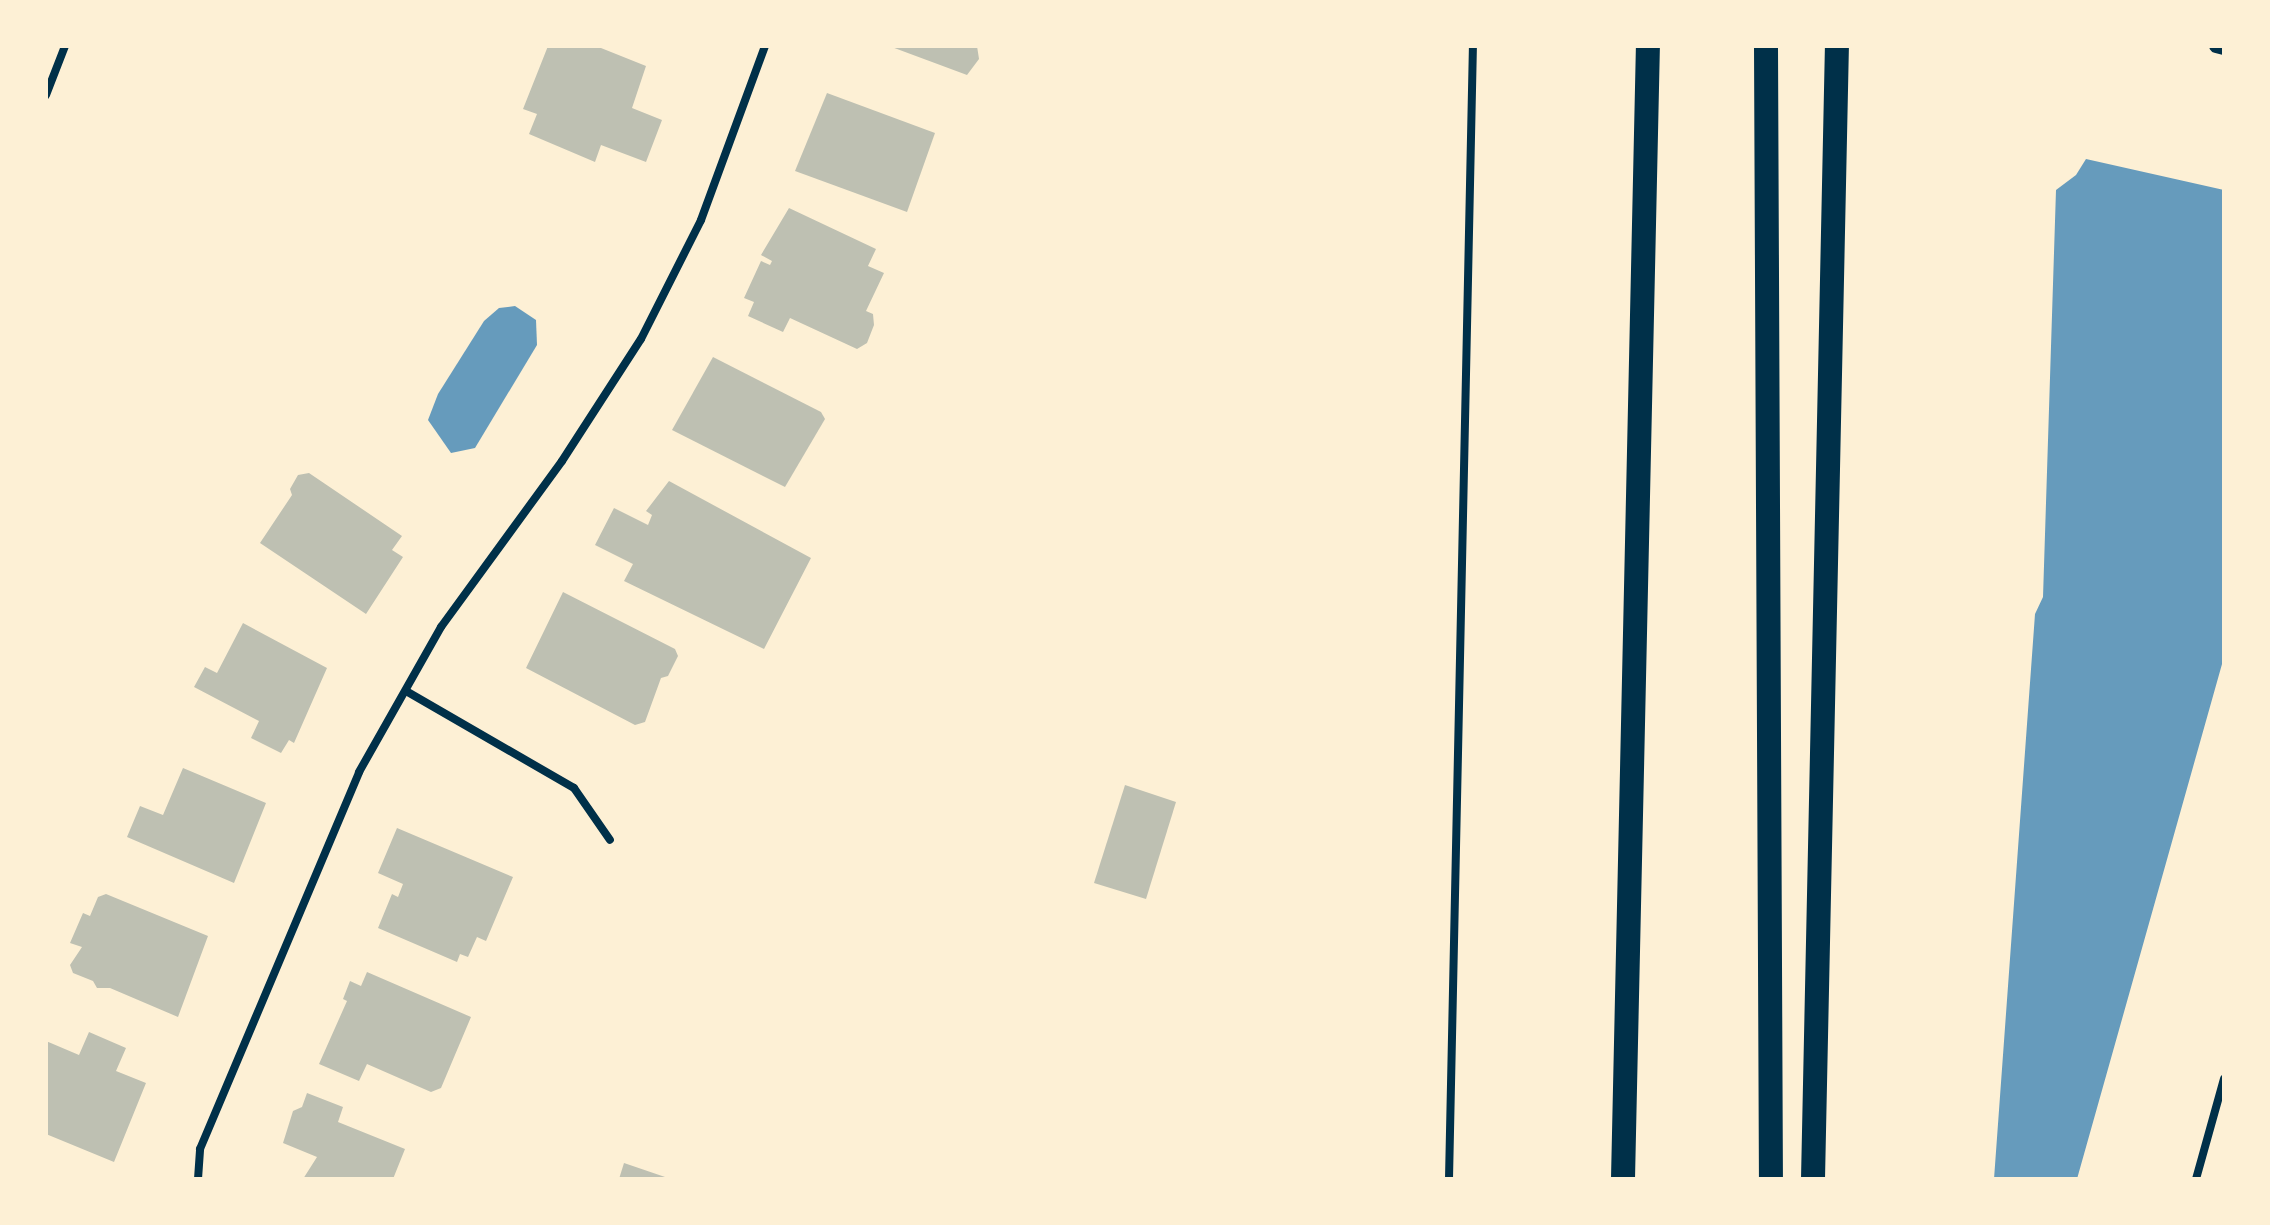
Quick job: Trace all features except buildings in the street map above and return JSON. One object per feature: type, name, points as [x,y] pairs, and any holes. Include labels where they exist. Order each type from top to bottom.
[{"type":"highway","points":[[1623,1179],[1648,46]]},
{"type":"highway","points":[[1766,46],[1771,1179]]},
{"type":"highway","points":[[1813,1179],[1837,46]]},
{"type":"street","points":[[46,95],[65,46]]},
{"type":"street","points":[[198,1179],[200,1149],[359,772],[441,627],[562,461],[641,339],[701,220],[765,46]]},
{"type":"street","points":[[1449,1179],[1473,46]]},
{"type":"street","points":[[2216,46],[2224,48]]},
{"type":"street","points":[[406,691],[574,788],[610,840]]},
{"type":"street","points":[[2196,1179],[2224,1079]]},
{"type":"water","points":[[2086,159],[2224,190],[2224,657],[2077,1179],[1994,1179],[2035,614],[2043,597],[2056,190],[2076,175]]},
{"type":"water","points":[[515,306],[536,320],[537,345],[475,448],[451,453],[428,420],[438,394],[484,321],[499,308]]}]
